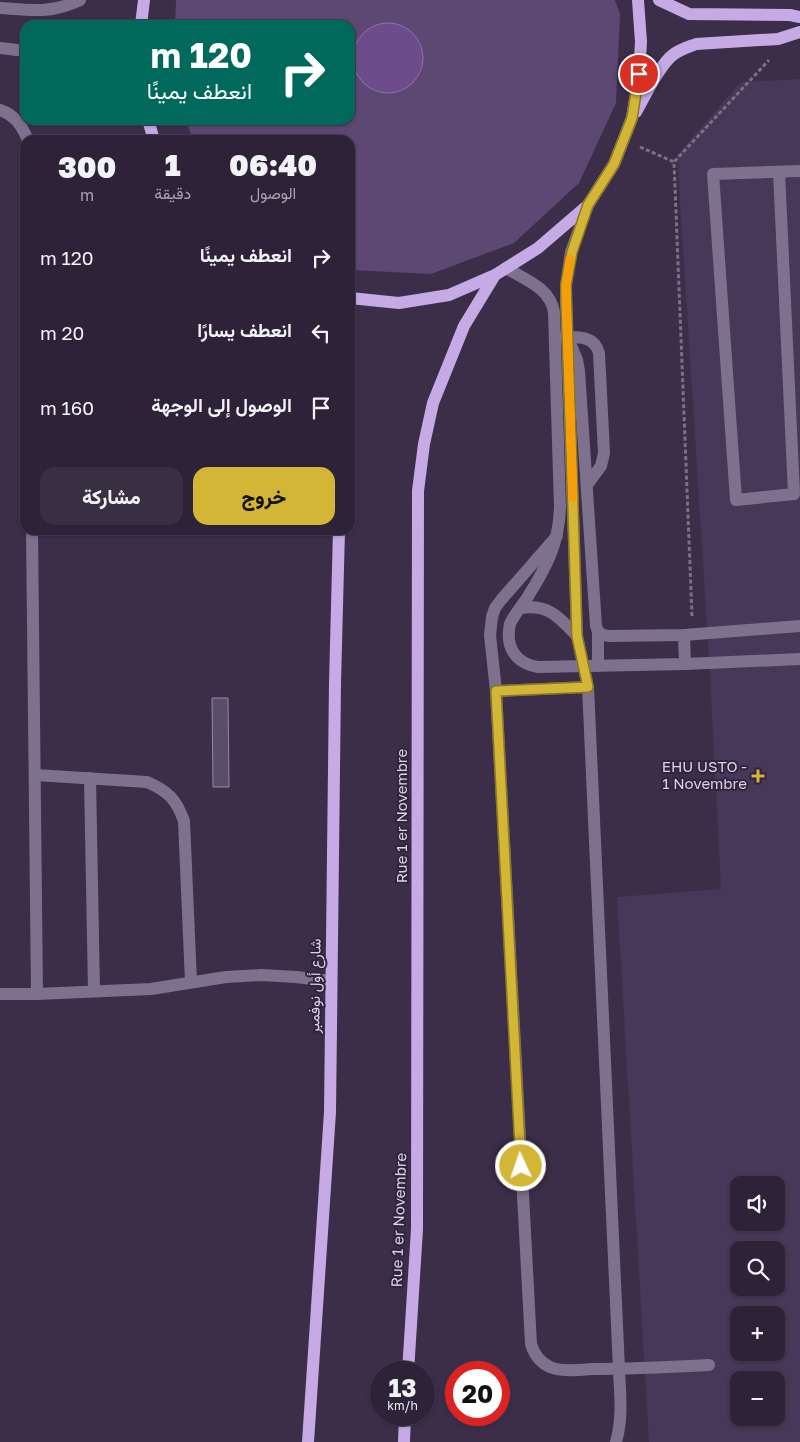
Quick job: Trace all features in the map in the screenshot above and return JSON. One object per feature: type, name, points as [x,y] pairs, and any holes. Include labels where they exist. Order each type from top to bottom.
[{"type":"main road","points":[[142,20],[144,0]]},
{"type":"main road","points":[[632,118],[639,74],[641,42],[638,0]]},
{"type":"main road","points":[[659,0],[689,14],[800,17]]},
{"type":"main road","points":[[355,299],[399,303],[449,295],[501,271],[538,248],[588,205],[614,164],[632,118],[672,55],[696,44],[778,39],[800,32]]},
{"type":"main road","name":"Rue 1 er Novembre","points":[[409,1361],[417,1219],[418,491],[424,444],[433,403],[464,326],[501,271]]},
{"type":"main road","name":"شارع أول نوفمبر","points":[[308,1442],[330,1112],[335,683],[339,535]]},
{"type":"main road","points":[[404,1442],[405,1426]]},
{"type":"street","points":[[0,8],[21,5],[39,11],[66,6],[80,0]]},
{"type":"street","points":[[0,48],[20,50]]},
{"type":"street","points":[[0,110],[7,112],[20,124]]},
{"type":"street","points":[[779,172],[794,494],[736,500],[713,174],[800,171]]},
{"type":"street","points":[[588,205],[568,269],[561,337],[560,524],[547,565],[521,608],[513,617],[508,632],[508,641],[516,656],[530,666],[538,667],[800,659]]},
{"type":"street","points":[[501,271],[543,290],[553,304],[561,337],[577,636],[588,687],[620,1369],[621,1411],[616,1442]]},
{"type":"street","points":[[561,337],[579,365],[596,626],[598,631],[598,666]]},
{"type":"street","points":[[561,337],[591,340],[599,353],[604,453],[598,472],[587,485]]},
{"type":"street","points":[[32,535],[37,994]]},
{"type":"street","points":[[556,536],[495,608],[490,635],[496,691],[531,1344],[534,1354],[542,1362],[551,1368],[562,1370],[708,1365]]},
{"type":"street","points":[[521,608],[537,607],[553,612],[577,636]]},
{"type":"street","points":[[598,631],[600,634],[609,636],[688,634],[800,626]]},
{"type":"street","points":[[685,664],[688,634]]},
{"type":"street","points":[[496,691],[588,687]]},
{"type":"street","points":[[34,775],[147,782],[160,787],[171,796],[179,808],[184,821],[191,982]]},
{"type":"street","points":[[90,778],[94,991]]},
{"type":"street","points":[[0,994],[151,989],[226,977],[261,975],[331,981]]},
{"type":"path","points":[[688,634],[674,162],[772,57],[778,39]]},
{"type":"path","points":[[624,139],[674,162]]},
{"type":"shaded area","points":[[176,0],[615,0],[620,14],[616,103],[579,183],[514,243],[431,274],[355,270],[355,135],[191,135],[188,125],[355,125],[355,20],[175,20]]},
{"type":"shaded area","points":[[395,23],[402,25],[413,33],[421,44],[423,51],[421,72],[413,83],[402,91],[381,93],[374,91],[363,83],[355,72],[355,44],[363,33],[374,25]]},
{"type":"shaded area","name":"EHU USTO - 1 Novembre","points":[[800,79],[800,1442],[649,1442],[617,897],[721,889],[709,657],[677,155],[741,82]]},
{"type":"building","points":[[212,698],[228,698],[229,787],[213,787]]},
{"type":"slow traffic","points":[[570,259],[566,285],[566,301],[573,498]]},
{"type":"place","name":"EHU USTO - 1 Novembre","points":[[758,776]]},
{"type":"route","points":[[521,1166],[496,691],[588,687],[577,636],[566,285],[572,252],[588,205],[614,164],[632,118],[639,74]]}]
